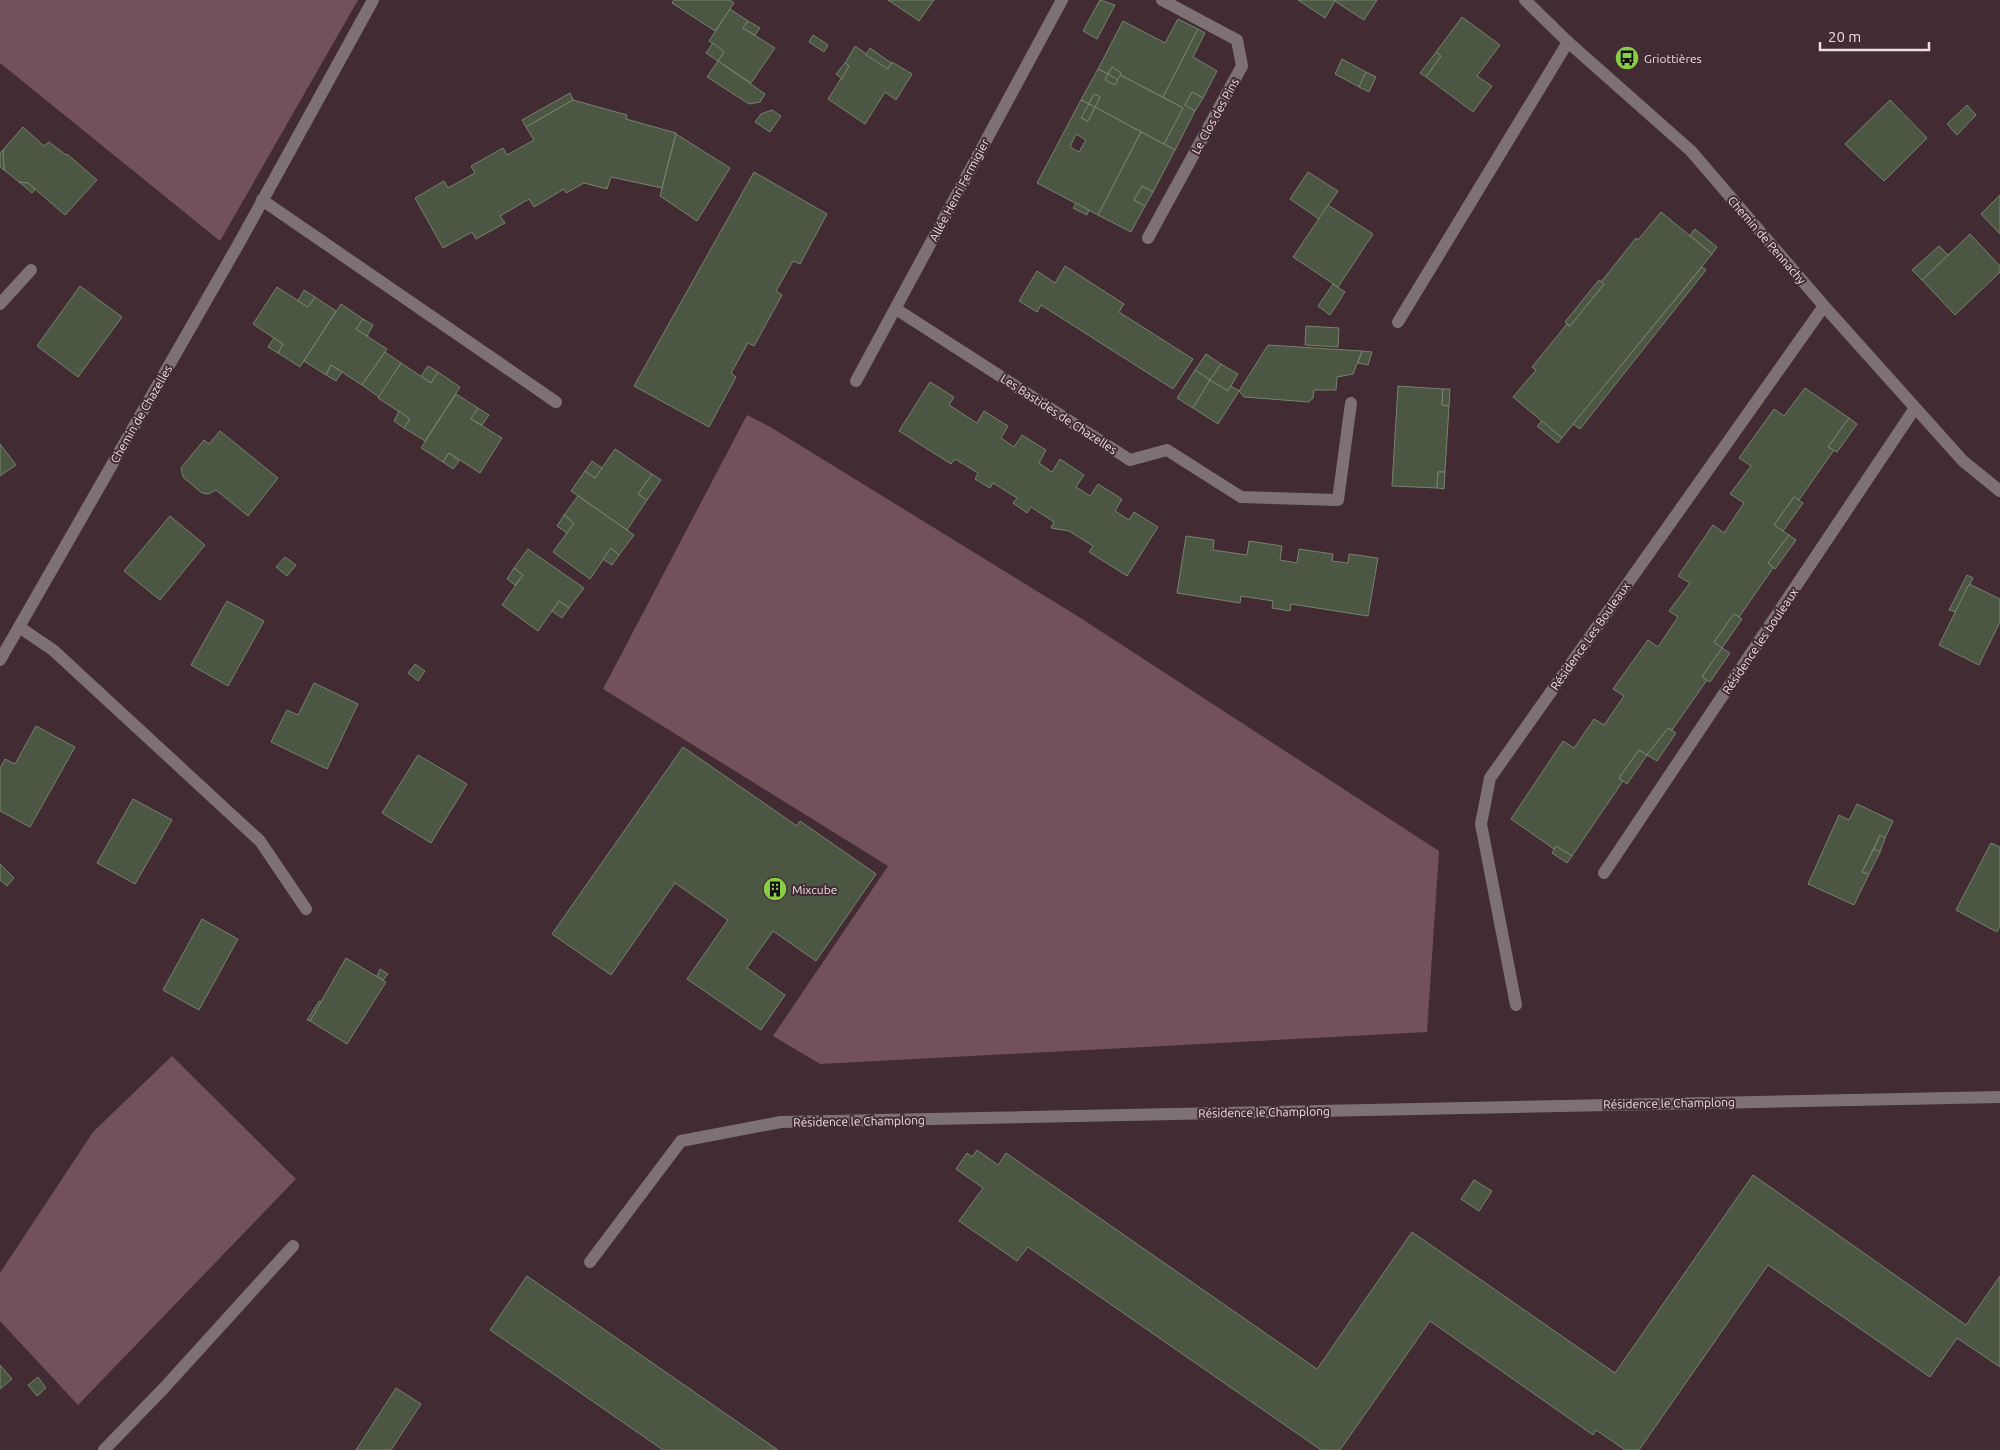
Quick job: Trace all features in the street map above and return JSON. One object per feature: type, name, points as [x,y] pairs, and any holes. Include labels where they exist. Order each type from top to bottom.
[{"type":"street","name":"Chemin de Chazelles","points":[[0,660],[262,200],[373,0]]},
{"type":"street","name":"Allée Henri Fermigier","points":[[856,380],[1062,0]]},
{"type":"street","name":"Le Clos des Pins","points":[[1148,238],[1242,66],[1237,40],[1162,0]]},
{"type":"street","name":"Chemin de Pennachy","points":[[1524,0],[1568,42],[1691,151],[1824,306],[1963,461],[2000,491]]},
{"type":"street","points":[[1398,322],[1568,42]]},
{"type":"street","points":[[262,200],[556,402]]},
{"type":"street","points":[[0,304],[31,270]]},
{"type":"street","name":"Résidence Les Bouleaux","points":[[1516,1005],[1481,824],[1490,778],[1824,306]]},
{"type":"street","name":"Les Bastides de Chazelles","points":[[896,309],[1130,460],[1167,450],[1241,497],[1338,500],[1351,404]]},
{"type":"street","name":"Résidence les bouleaux","points":[[1604,873],[1915,408]]},
{"type":"street","points":[[19,627],[52,650],[260,841],[306,909]]},
{"type":"street","name":"Résidence le Champlong","points":[[590,1262],[682,1141],[782,1122],[2000,1097]]},
{"type":"street","points":[[104,1450],[164,1388],[293,1246]]},
{"type":"shaded area","points":[[0,0],[358,0],[220,241],[0,63]]},
{"type":"shaded area","points":[[747,415],[772,428],[1079,617],[1439,851],[1427,1032],[820,1064],[773,1036],[888,866],[603,689]]},
{"type":"shaded area","points":[[172,1056],[296,1179],[78,1405],[0,1321],[0,1273],[93,1132]]},
{"type":"building","points":[[674,0],[730,0],[734,3],[715,31],[672,3]]},
{"type":"building","points":[[888,0],[934,0],[919,21]]},
{"type":"building","points":[[1100,0],[1115,5],[1097,39],[1083,31]]},
{"type":"building","points":[[1298,0],[1333,0],[1335,1],[1325,18]]},
{"type":"building","points":[[1333,0],[1377,0],[1364,20]]},
{"type":"building","points":[[730,9],[748,21],[743,28],[775,48],[751,83],[718,61],[724,52],[709,41]]},
{"type":"building","points":[[1462,17],[1500,45],[1477,76],[1492,86],[1473,112],[1426,77],[1441,56],[1436,52]]},
{"type":"building","points":[[1178,19],[1198,29],[1163,97],[1120,75],[1121,73],[1112,67],[1108,74],[1098,69],[1123,21],[1165,43]]},
{"type":"building","points":[[748,21],[760,28],[755,35],[743,28]]},
{"type":"building","points":[[1198,29],[1205,33],[1193,57],[1217,71],[1203,98],[1192,92],[1185,105],[1195,111],[1175,150],[1164,144],[1183,108],[1163,97]]},
{"type":"building","points":[[813,35],[828,45],[824,52],[809,42]]},
{"type":"building","points":[[713,43],[724,52],[718,61],[706,53]]},
{"type":"building","points":[[855,46],[888,69],[892,62],[912,74],[896,100],[885,92],[865,124],[828,99],[849,66],[845,63]]},
{"type":"building","points":[[870,48],[891,63],[888,69],[866,55]]},
{"type":"building","points":[[1436,52],[1441,56],[1426,77],[1420,73]]},
{"type":"building","points":[[1342,59],[1366,72],[1359,87],[1335,74]]},
{"type":"building","points":[[718,61],[765,94],[760,102],[749,104],[707,77]]},
{"type":"building","points":[[845,63],[849,66],[842,79],[836,74]]},
{"type":"building","points":[[1112,67],[1121,73],[1118,80],[1108,74]]},
{"type":"building","points":[[1098,69],[1108,74],[1105,80],[1115,85],[1120,75],[1183,108],[1164,144],[1095,107],[1100,97],[1094,94],[1089,104],[1081,100]]},
{"type":"building","points":[[1366,72],[1376,77],[1369,92],[1359,87]]},
{"type":"building","points":[[1108,74],[1118,80],[1115,85],[1105,80]]},
{"type":"building","points":[[1192,92],[1203,98],[1195,111],[1185,105]]},
{"type":"building","points":[[570,93],[573,100],[526,127],[522,120]]},
{"type":"building","points":[[1094,94],[1100,97],[1095,107],[1089,104]]},
{"type":"building","points":[[573,100],[627,115],[626,119],[676,133],[662,188],[611,177],[607,189],[584,183],[566,193],[564,189],[534,207],[529,199],[500,216],[505,223],[476,239],[472,232],[443,248],[415,198],[444,181],[448,188],[475,173],[471,166],[503,148],[507,155],[534,140],[526,127]]},
{"type":"building","points":[[1081,100],[1089,104],[1081,118],[1088,121],[1095,107],[1141,132],[1098,215],[1037,183]],"holes":[[[1076,134],[1086,140],[1079,152],[1070,147]]]},
{"type":"building","points":[[1890,100],[1927,138],[1884,181],[1845,144]]},
{"type":"building","points":[[1089,104],[1095,107],[1088,121],[1081,118]]},
{"type":"building","points":[[1967,105],[1976,115],[1957,135],[1947,124]]},
{"type":"building","points":[[772,110],[781,116],[770,132],[755,122],[761,114]]},
{"type":"building","points":[[23,127],[44,146],[49,142],[67,154],[97,180],[65,215],[28,183],[19,182],[4,170],[3,150]]},
{"type":"building","points":[[1141,132],[1175,150],[1153,192],[1142,186],[1134,200],[1145,206],[1131,232],[1098,215]]},
{"type":"building","points":[[676,134],[730,168],[697,221],[660,196]]},
{"type":"building","points":[[3,150],[4,170],[0,167],[0,153]]},
{"type":"building","points":[[754,172],[827,214],[800,264],[793,261],[776,291],[782,295],[754,346],[748,343],[731,373],[736,377],[709,427],[634,386]]},
{"type":"building","points":[[1308,172],[1338,191],[1319,219],[1290,199]]},
{"type":"building","points":[[19,182],[28,183],[35,189],[32,193]]},
{"type":"building","points":[[1142,186],[1153,192],[1145,206],[1134,200]]},
{"type":"building","points":[[2000,195],[2000,234],[1981,214]]},
{"type":"building","points":[[1076,203],[1089,210],[1087,215],[1073,208]]},
{"type":"building","points":[[1328,205],[1373,234],[1338,287],[1293,257]]},
{"type":"building","points":[[1661,212],[1712,254],[1562,438],[1513,397],[1536,370],[1532,367],[1567,324],[1570,326],[1604,284],[1601,282],[1636,238],[1638,240]]},
{"type":"building","points":[[1695,229],[1717,247],[1712,254],[1690,235]]},
{"type":"building","points":[[1970,234],[2000,266],[2000,272],[1955,315],[1922,280]]},
{"type":"building","points":[[1939,246],[1948,255],[1922,280],[1912,270]]},
{"type":"building","points":[[1065,266],[1124,304],[1119,312],[1193,359],[1173,389],[1041,305],[1037,312],[1019,301],[1037,271],[1055,283]]},
{"type":"building","points":[[1702,267],[1706,270],[1580,429],[1573,424]]},
{"type":"building","points":[[1599,280],[1604,284],[1570,326],[1565,322]]},
{"type":"building","points":[[1333,284],[1345,292],[1330,315],[1318,306]]},
{"type":"building","points":[[80,286],[122,317],[78,377],[37,346]]},
{"type":"building","points":[[277,287],[308,307],[315,297],[336,311],[300,367],[278,353],[283,344],[253,324]]},
{"type":"building","points":[[304,290],[315,297],[308,307],[298,301]]},
{"type":"building","points":[[341,304],[363,319],[356,329],[387,349],[362,385],[331,365],[326,375],[304,361]]},
{"type":"building","points":[[363,319],[373,325],[367,336],[356,329]]},
{"type":"building","points":[[1306,326],[1339,328],[1338,347],[1305,345]]},
{"type":"building","points":[[274,338],[283,344],[278,353],[268,347]]},
{"type":"building","points":[[1268,345],[1362,351],[1353,374],[1337,377],[1336,390],[1314,390],[1313,398],[1309,402],[1244,397],[1239,391]]},
{"type":"building","points":[[1362,351],[1372,352],[1368,365],[1358,363]]},
{"type":"building","points":[[385,352],[401,363],[379,397],[362,385]]},
{"type":"building","points":[[1206,354],[1221,364],[1210,380],[1195,370]]},
{"type":"building","points":[[401,363],[431,383],[438,372],[460,387],[425,441],[404,428],[410,419],[378,398]]},
{"type":"building","points":[[1221,364],[1238,374],[1228,391],[1210,380]]},
{"type":"building","points":[[331,365],[342,372],[336,381],[326,375]]},
{"type":"building","points":[[428,366],[438,372],[431,383],[421,376]]},
{"type":"building","points":[[1195,370],[1210,380],[1193,408],[1177,398]]},
{"type":"building","points":[[1210,380],[1228,391],[1231,386],[1239,391],[1218,424],[1193,408]]},
{"type":"building","points":[[930,382],[954,397],[949,405],[977,423],[984,411],[1008,426],[1001,438],[1014,447],[1022,435],[1046,450],[1039,463],[1052,472],[1060,459],[1084,475],[1076,487],[1090,496],[1098,484],[1122,499],[1115,511],[1129,520],[1134,512],[1158,527],[1127,576],[1089,552],[1093,546],[1069,531],[1051,528],[1054,522],[1031,507],[1027,513],[1013,503],[1017,498],[993,483],[990,488],[975,479],[978,473],[955,459],[951,464],[899,431]]},
{"type":"building","points":[[1398,386],[1443,389],[1442,405],[1449,406],[1445,472],[1438,472],[1437,488],[1392,486]]},
{"type":"building","points":[[1805,388],[1849,418],[1828,447],[1834,450],[1799,500],[1794,497],[1774,525],[1789,535],[1768,563],[1773,568],[1739,617],[1734,614],[1714,642],[1722,648],[1702,677],[1707,680],[1672,730],[1668,728],[1647,755],[1639,750],[1619,778],[1623,781],[1572,856],[1556,846],[1554,849],[1511,819],[1563,741],[1574,748],[1594,719],[1604,725],[1624,696],[1613,689],[1648,640],[1658,647],[1678,617],[1669,611],[1690,583],[1678,576],[1713,525],[1724,533],[1744,503],[1730,494],[1751,466],[1739,458],[1774,409],[1784,416]]},
{"type":"building","points":[[1443,389],[1450,389],[1449,406],[1442,405]]},
{"type":"building","points":[[456,394],[478,408],[471,419],[502,438],[480,473],[449,453],[443,462],[421,448]]},
{"type":"building","points":[[478,408],[489,415],[482,425],[471,419]]},
{"type":"building","points":[[399,411],[410,419],[404,428],[394,421]]},
{"type":"building","points":[[1849,418],[1857,424],[1837,452],[1828,447]]},
{"type":"building","points":[[1542,421],[1562,438],[1558,443],[1537,426]]},
{"type":"building","points":[[220,431],[278,478],[248,516],[216,490],[208,494],[202,493],[183,477],[181,468],[204,440],[209,444]]},
{"type":"building","points":[[0,444],[16,465],[0,476]]},
{"type":"building","points":[[615,449],[652,474],[638,494],[647,500],[627,530],[571,491],[585,471],[595,478]]},
{"type":"building","points":[[449,453],[459,461],[453,469],[443,462]]},
{"type":"building","points":[[592,461],[602,468],[595,478],[585,471]]},
{"type":"building","points":[[1438,472],[1445,472],[1444,489],[1437,488]]},
{"type":"building","points":[[652,474],[661,480],[647,500],[638,494]]},
{"type":"building","points":[[578,496],[634,535],[619,555],[611,548],[590,579],[553,552],[574,523],[564,515]]},
{"type":"building","points":[[1794,497],[1803,503],[1783,531],[1774,525]]},
{"type":"building","points":[[564,515],[574,523],[567,533],[557,526]]},
{"type":"building","points":[[170,516],[205,545],[160,600],[124,571]]},
{"type":"building","points":[[1789,535],[1796,540],[1775,569],[1768,563]]},
{"type":"building","points":[[1186,536],[1214,540],[1213,550],[1247,555],[1249,541],[1282,546],[1280,560],[1297,563],[1299,549],[1333,554],[1332,561],[1348,563],[1349,554],[1378,558],[1368,616],[1291,604],[1290,611],[1272,608],[1273,601],[1241,596],[1240,603],[1177,593]]},
{"type":"building","points":[[611,548],[619,555],[612,565],[603,559]]},
{"type":"building","points":[[528,549],[584,588],[569,608],[559,601],[538,631],[502,605],[523,575],[514,568]]},
{"type":"building","points":[[285,557],[296,565],[287,576],[276,567]]},
{"type":"building","points":[[514,568],[523,575],[515,585],[507,579]]},
{"type":"building","points":[[1967,575],[1973,578],[1956,612],[1949,610]]},
{"type":"building","points":[[1969,584],[2000,599],[2000,622],[1979,665],[1939,645]]},
{"type":"building","points":[[227,601],[264,621],[228,686],[191,665]]},
{"type":"building","points":[[559,601],[569,608],[562,618],[552,611]]},
{"type":"building","points":[[1734,614],[1742,619],[1722,648],[1714,642]]},
{"type":"building","points":[[1722,648],[1730,653],[1710,682],[1702,677]]},
{"type":"building","points":[[415,664],[425,671],[418,681],[408,673]]},
{"type":"building","points":[[314,683],[358,704],[327,769],[271,742],[287,710],[298,715]]},
{"type":"building","points":[[36,726],[75,747],[30,827],[0,811],[0,768],[5,759],[15,764]]},
{"type":"building","points":[[1668,728],[1676,733],[1657,761],[1647,755]]},
{"type":"building","name":"Mixcube","points":[[683,747],[797,826],[800,821],[876,874],[816,961],[773,931],[747,968],[785,995],[761,1030],[687,979],[728,920],[675,883],[611,975],[552,934]]},
{"type":"building","points":[[1639,750],[1647,755],[1627,784],[1619,778]]},
{"type":"building","points":[[418,755],[467,784],[431,843],[382,813]]},
{"type":"building","points":[[133,799],[172,820],[135,884],[97,863]]},
{"type":"building","points":[[1857,804],[1893,821],[1885,838],[1880,835],[1862,872],[1869,874],[1854,905],[1808,884],[1839,815],[1849,820]]},
{"type":"building","points":[[1880,835],[1885,838],[1880,852],[1874,849]]},
{"type":"building","points":[[1991,843],[2000,847],[2000,926],[1997,932],[1956,910]]},
{"type":"building","points":[[1556,846],[1572,856],[1567,863],[1552,853]]},
{"type":"building","points":[[1874,849],[1880,852],[1869,874],[1862,872]]},
{"type":"building","points":[[0,864],[14,878],[7,886],[0,880]]},
{"type":"building","points":[[202,919],[238,939],[199,1010],[163,990]]},
{"type":"building","points":[[346,958],[386,982],[347,1044],[310,1021]]},
{"type":"building","points":[[380,969],[388,974],[383,980],[377,976]]},
{"type":"building","points":[[319,1001],[321,1002],[310,1021],[307,1020]]},
{"type":"building","points":[[977,1150],[998,1165],[1006,1153],[1317,1369],[1412,1232],[1615,1373],[1753,1175],[1966,1325],[2000,1276],[2000,1367],[1957,1338],[1930,1377],[1768,1265],[1639,1450],[1625,1450],[1596,1430],[1593,1435],[1430,1321],[1340,1450],[1321,1450],[1028,1247],[1017,1261],[959,1221],[983,1188],[956,1169],[967,1153],[972,1157]]},
{"type":"building","points":[[1474,1180],[1492,1191],[1479,1211],[1461,1199]]},
{"type":"building","points":[[527,1276],[778,1450],[663,1450],[490,1330]]},
{"type":"building","points":[[0,1365],[12,1379],[0,1389]]},
{"type":"building","points":[[38,1377],[46,1388],[37,1396],[28,1385]]},
{"type":"building","points":[[396,1388],[421,1404],[391,1450],[356,1450]]},
{"type":"place","name":"Griottières","points":[[1627,58]]},
{"type":"place","name":"Mixcube","points":[[775,889]]}]
